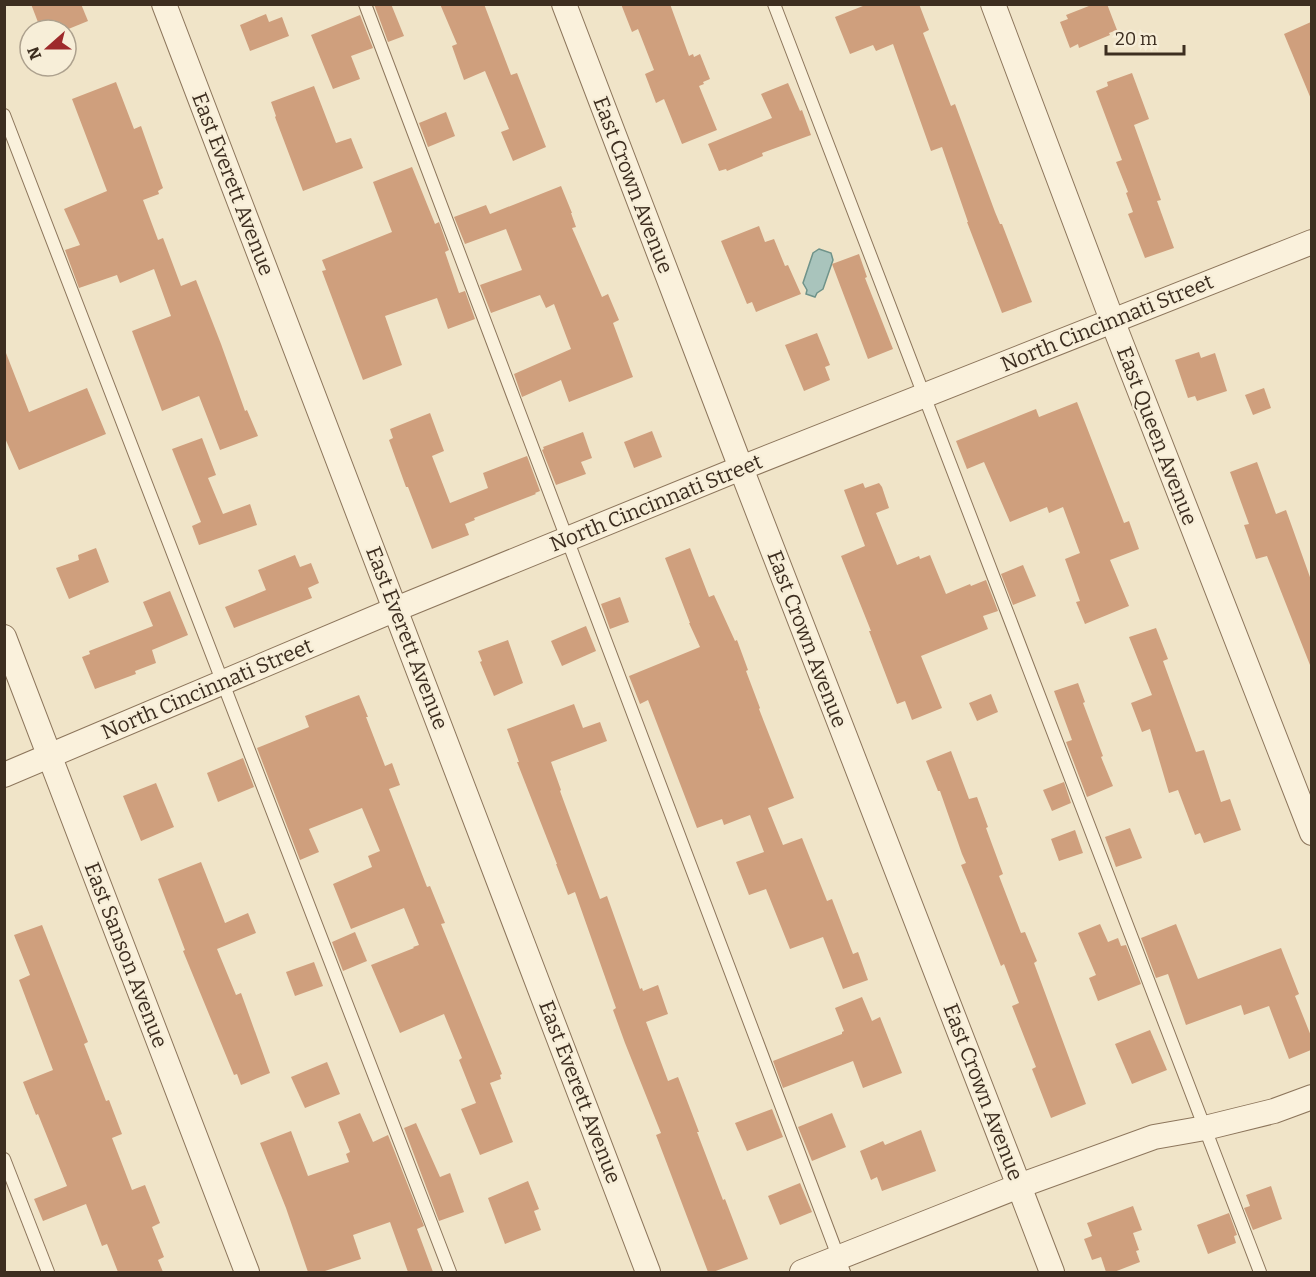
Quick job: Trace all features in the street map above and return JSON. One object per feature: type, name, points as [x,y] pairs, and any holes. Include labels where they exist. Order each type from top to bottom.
[{"type":"street","name":"East Everett Avenue","points":[[164,4],[648,1272]]},
{"type":"street","name":"East Crown Avenue","points":[[564,4],[1052,1272]]},
{"type":"street","name":"East Queen Avenue","points":[[993,4],[1112,320],[1311,833]]},
{"type":"street","name":"North Cincinnati Street","points":[[4,775],[396,609],[741,468],[1311,242]]},
{"type":"street","name":"East Sanson Avenue","points":[[4,637],[247,1272]]},
{"type":"street","points":[[802,1272],[842,1265],[1019,1186],[1154,1137],[1205,1128],[1274,1110],[1311,1097]]},
{"type":"lane","points":[[365,4],[842,1265]]},
{"type":"lane","points":[[774,4],[1260,1272]]},
{"type":"lane","points":[[4,114],[450,1272]]},
{"type":"lane","points":[[4,1159],[48,1272]]},
{"type":"water","points":[[819,249],[831,253],[833,260],[823,289],[815,297],[806,294],[807,290],[803,283],[813,253]]},
{"type":"building","points":[[31,4],[81,4],[88,21],[78,25],[78,18],[36,18]]},
{"type":"building","points":[[374,4],[391,4],[404,36],[388,42]]},
{"type":"building","points":[[440,4],[484,4],[511,75],[517,73],[546,147],[513,161],[501,132],[509,129],[485,71],[464,80],[452,46],[457,44]]},
{"type":"building","points":[[621,4],[670,4],[689,56],[693,54],[694,57],[700,54],[710,79],[699,86],[717,130],[682,144],[664,99],[656,103],[645,74],[654,70],[638,29],[632,32]]},
{"type":"building","points":[[868,4],[919,4],[929,30],[923,33],[951,106],[955,104],[995,212],[1002,224],[1032,302],[1002,313],[967,222],[942,147],[931,151],[893,44],[876,51],[873,45],[850,54],[835,17]]},
{"type":"building","points":[[1094,4],[1107,4],[1117,30],[1079,48],[1078,44],[1070,48],[1060,22],[1068,19],[1066,15]]},
{"type":"building","points":[[266,14],[269,22],[282,17],[289,36],[250,51],[240,25]]},
{"type":"building","points":[[360,15],[373,48],[351,56],[360,79],[333,89],[311,35]]},
{"type":"building","points":[[1311,22],[1311,99],[1284,34]]},
{"type":"building","points":[[1132,73],[1149,119],[1134,125],[1161,200],[1157,201],[1174,248],[1145,258],[1128,214],[1133,212],[1116,162],[1122,160],[1096,91],[1108,86],[1107,82]]},
{"type":"building","points":[[116,82],[134,129],[141,126],[163,188],[158,191],[159,194],[143,200],[158,240],[163,238],[181,286],[196,280],[245,411],[247,410],[258,436],[220,450],[199,396],[162,411],[132,331],[171,316],[154,269],[120,283],[117,275],[79,288],[65,250],[80,245],[64,209],[107,191],[72,99]]},
{"type":"building","points":[[788,83],[800,111],[802,110],[811,135],[762,153],[763,156],[727,171],[726,169],[719,171],[708,144],[772,118],[761,94]]},
{"type":"building","points":[[314,86],[336,143],[351,138],[363,168],[303,191],[271,102]]},
{"type":"building","points":[[446,112],[455,136],[428,147],[419,123]]},
{"type":"building","points":[[412,167],[435,224],[439,222],[449,250],[445,252],[459,293],[465,291],[475,319],[448,329],[437,298],[385,316],[402,365],[363,380],[322,271],[326,270],[322,260],[392,232],[373,182]]},
{"type":"building","points":[[561,186],[576,227],[572,228],[602,297],[608,294],[619,320],[613,323],[633,377],[569,402],[561,380],[522,397],[514,374],[571,349],[554,304],[546,308],[540,295],[491,313],[480,285],[522,270],[506,229],[465,244],[454,217],[486,205],[490,214]]},
{"type":"building","points":[[759,226],[765,242],[774,239],[785,266],[788,265],[801,294],[756,312],[752,302],[747,304],[721,241]]},
{"type":"building","points":[[859,254],[867,277],[865,278],[893,349],[868,359],[832,264]]},
{"type":"building","points":[[817,333],[830,365],[825,367],[830,380],[804,391],[785,345]]},
{"type":"building","points":[[1199,352],[1201,358],[1215,353],[1227,391],[1197,401],[1195,396],[1188,398],[1175,360]]},
{"type":"building","points":[[6,353],[29,412],[87,388],[106,434],[19,470],[4,436],[4,354]]},
{"type":"building","points":[[1264,388],[1271,408],[1253,415],[1245,395]]},
{"type":"building","points":[[1077,402],[1124,523],[1129,521],[1139,549],[1110,560],[1129,606],[1085,624],[1076,602],[1080,601],[1065,559],[1080,553],[1063,507],[1049,513],[1047,507],[1010,522],[984,462],[967,469],[956,441],[1036,409],[1039,417]]},
{"type":"building","points":[[430,413],[444,451],[432,456],[450,503],[488,488],[483,473],[527,456],[540,491],[474,518],[475,520],[465,524],[469,535],[432,549],[389,440],[393,438],[390,429]]},
{"type":"building","points":[[652,431],[662,457],[634,468],[624,442]]},
{"type":"building","points":[[583,432],[592,458],[581,462],[586,474],[556,485],[542,450],[543,447]]},
{"type":"building","points":[[202,438],[216,475],[208,478],[223,514],[250,504],[257,525],[199,545],[192,526],[201,522],[172,449]]},
{"type":"building","points":[[1257,462],[1276,514],[1286,510],[1311,580],[1311,665],[1267,556],[1256,559],[1244,525],[1249,524],[1230,472]]},
{"type":"building","points":[[863,483],[865,488],[879,483],[882,487],[889,508],[876,513],[897,565],[919,556],[920,559],[930,555],[946,594],[986,580],[998,611],[983,616],[988,629],[921,656],[942,708],[912,720],[905,701],[897,704],[841,556],[865,546],[844,490]]},
{"type":"building","points":[[96,548],[109,582],[69,599],[56,568],[79,560],[78,555]]},
{"type":"building","points":[[690,548],[709,597],[714,595],[735,641],[737,640],[759,709],[794,798],[768,808],[783,845],[802,838],[827,901],[832,899],[853,954],[858,952],[868,980],[843,989],[823,937],[790,949],[766,889],[749,895],[736,862],[764,852],[750,815],[724,825],[722,819],[697,828],[648,700],[640,704],[629,676],[700,647],[665,558]]},
{"type":"building","points":[[295,555],[300,567],[311,563],[319,583],[308,588],[312,598],[234,628],[225,607],[266,590],[258,570]]},
{"type":"building","points":[[1023,565],[1036,596],[1013,605],[1001,574]]},
{"type":"building","points":[[170,591],[188,635],[152,650],[156,663],[135,671],[136,674],[95,689],[82,657],[90,654],[89,651],[153,626],[143,602]]},
{"type":"building","points":[[620,597],[629,622],[610,629],[601,604]]},
{"type":"building","points":[[586,626],[596,651],[562,666],[551,641]]},
{"type":"building","points":[[1156,628],[1168,659],[1163,661],[1196,752],[1204,750],[1221,802],[1230,799],[1241,830],[1204,843],[1200,833],[1195,835],[1178,790],[1169,793],[1150,729],[1142,732],[1131,703],[1152,695],[1129,637]]},
{"type":"building","points":[[508,640],[523,683],[494,696],[480,662],[482,661],[478,651]]},
{"type":"building","points":[[1078,683],[1103,756],[1101,757],[1113,786],[1087,797],[1066,742],[1072,740],[1054,691]]},
{"type":"building","points":[[991,694],[998,712],[977,721],[969,703]]},
{"type":"building","points":[[359,695],[385,766],[392,763],[400,785],[389,789],[427,887],[430,886],[445,923],[441,924],[502,1074],[501,1079],[490,1083],[513,1142],[480,1155],[461,1109],[476,1103],[459,1060],[462,1058],[444,1014],[400,1033],[371,965],[419,945],[404,908],[351,929],[333,884],[372,867],[368,856],[380,851],[362,808],[309,829],[319,852],[300,860],[257,748],[309,727],[305,716]]},
{"type":"building","points":[[574,704],[583,728],[600,722],[607,741],[551,762],[560,791],[600,899],[607,896],[640,989],[642,988],[643,991],[658,985],[668,1014],[646,1022],[668,1081],[678,1077],[723,1200],[725,1199],[748,1259],[713,1272],[708,1272],[656,1135],[661,1133],[613,1010],[616,1008],[575,892],[568,895],[517,762],[519,762],[507,729]]},
{"type":"building","points":[[951,751],[969,799],[977,797],[1003,874],[999,876],[1021,933],[1025,932],[1037,961],[1034,963],[1086,1104],[1051,1118],[1032,1069],[1036,1067],[1012,1006],[1019,1003],[1004,964],[1001,966],[961,865],[966,863],[940,791],[938,791],[926,761]]},
{"type":"building","points":[[243,758],[254,787],[218,802],[207,773]]},
{"type":"building","points":[[1064,782],[1071,803],[1052,811],[1043,790]]},
{"type":"building","points":[[156,783],[174,827],[141,841],[123,796]]},
{"type":"building","points":[[1130,828],[1142,858],[1116,867],[1105,837]]},
{"type":"building","points":[[1075,830],[1083,853],[1059,861],[1051,839]]},
{"type":"building","points":[[201,862],[225,923],[248,913],[256,933],[217,949],[236,995],[241,993],[270,1073],[241,1085],[237,1074],[234,1075],[183,951],[185,950],[158,879]]},
{"type":"building","points":[[1100,924],[1108,942],[1118,938],[1121,946],[1126,945],[1141,984],[1098,1001],[1089,978],[1096,975],[1078,933]]},
{"type":"building","points":[[1176,924],[1198,979],[1281,948],[1299,994],[1295,996],[1311,1036],[1311,1050],[1289,1059],[1269,1006],[1244,1015],[1241,1005],[1186,1025],[1168,974],[1156,978],[1141,938]]},
{"type":"building","points":[[42,925],[88,1042],[84,1044],[106,1101],[109,1100],[122,1134],[112,1138],[132,1190],[145,1185],[160,1223],[152,1227],[164,1257],[158,1260],[163,1272],[118,1272],[107,1244],[102,1246],[86,1204],[43,1221],[34,1199],[67,1186],[23,1082],[53,1070],[19,980],[30,975],[14,935]]},
{"type":"building","points":[[355,932],[367,961],[343,971],[332,942]]},
{"type":"building","points":[[314,962],[323,986],[295,996],[286,972]]},
{"type":"building","points":[[862,997],[872,1021],[880,1017],[902,1073],[863,1088],[853,1061],[783,1088],[773,1061],[842,1034],[844,1031],[835,1008]]},
{"type":"building","points":[[1150,1030],[1167,1070],[1132,1084],[1115,1044]]},
{"type":"building","points":[[327,1062],[340,1094],[305,1108],[291,1077]]},
{"type":"building","points":[[772,1109],[783,1137],[747,1151],[735,1123]]},
{"type":"building","points":[[360,1113],[373,1142],[388,1135],[424,1226],[417,1229],[433,1272],[408,1272],[390,1222],[353,1235],[361,1259],[322,1272],[308,1272],[260,1143],[291,1131],[308,1176],[349,1162],[346,1154],[350,1152],[338,1122]]},
{"type":"building","points":[[832,1113],[846,1147],[812,1161],[798,1127]]},
{"type":"building","points":[[416,1123],[440,1177],[450,1173],[464,1212],[439,1221],[404,1128]]},
{"type":"building","points":[[921,1130],[936,1171],[882,1191],[877,1177],[871,1180],[860,1151],[883,1141],[885,1145]]},
{"type":"building","points":[[528,1181],[539,1209],[534,1211],[541,1230],[505,1244],[488,1198]]},
{"type":"building","points":[[800,1183],[812,1212],[780,1225],[768,1196]]},
{"type":"building","points":[[1271,1186],[1282,1219],[1253,1230],[1244,1208],[1250,1206],[1246,1195]]},
{"type":"building","points":[[1133,1206],[1142,1230],[1133,1233],[1139,1250],[1136,1251],[1140,1262],[1114,1272],[1106,1272],[1101,1257],[1092,1260],[1084,1239],[1092,1236],[1087,1223]]},
{"type":"building","points":[[1229,1213],[1237,1235],[1234,1236],[1236,1243],[1208,1254],[1197,1225]]}]
